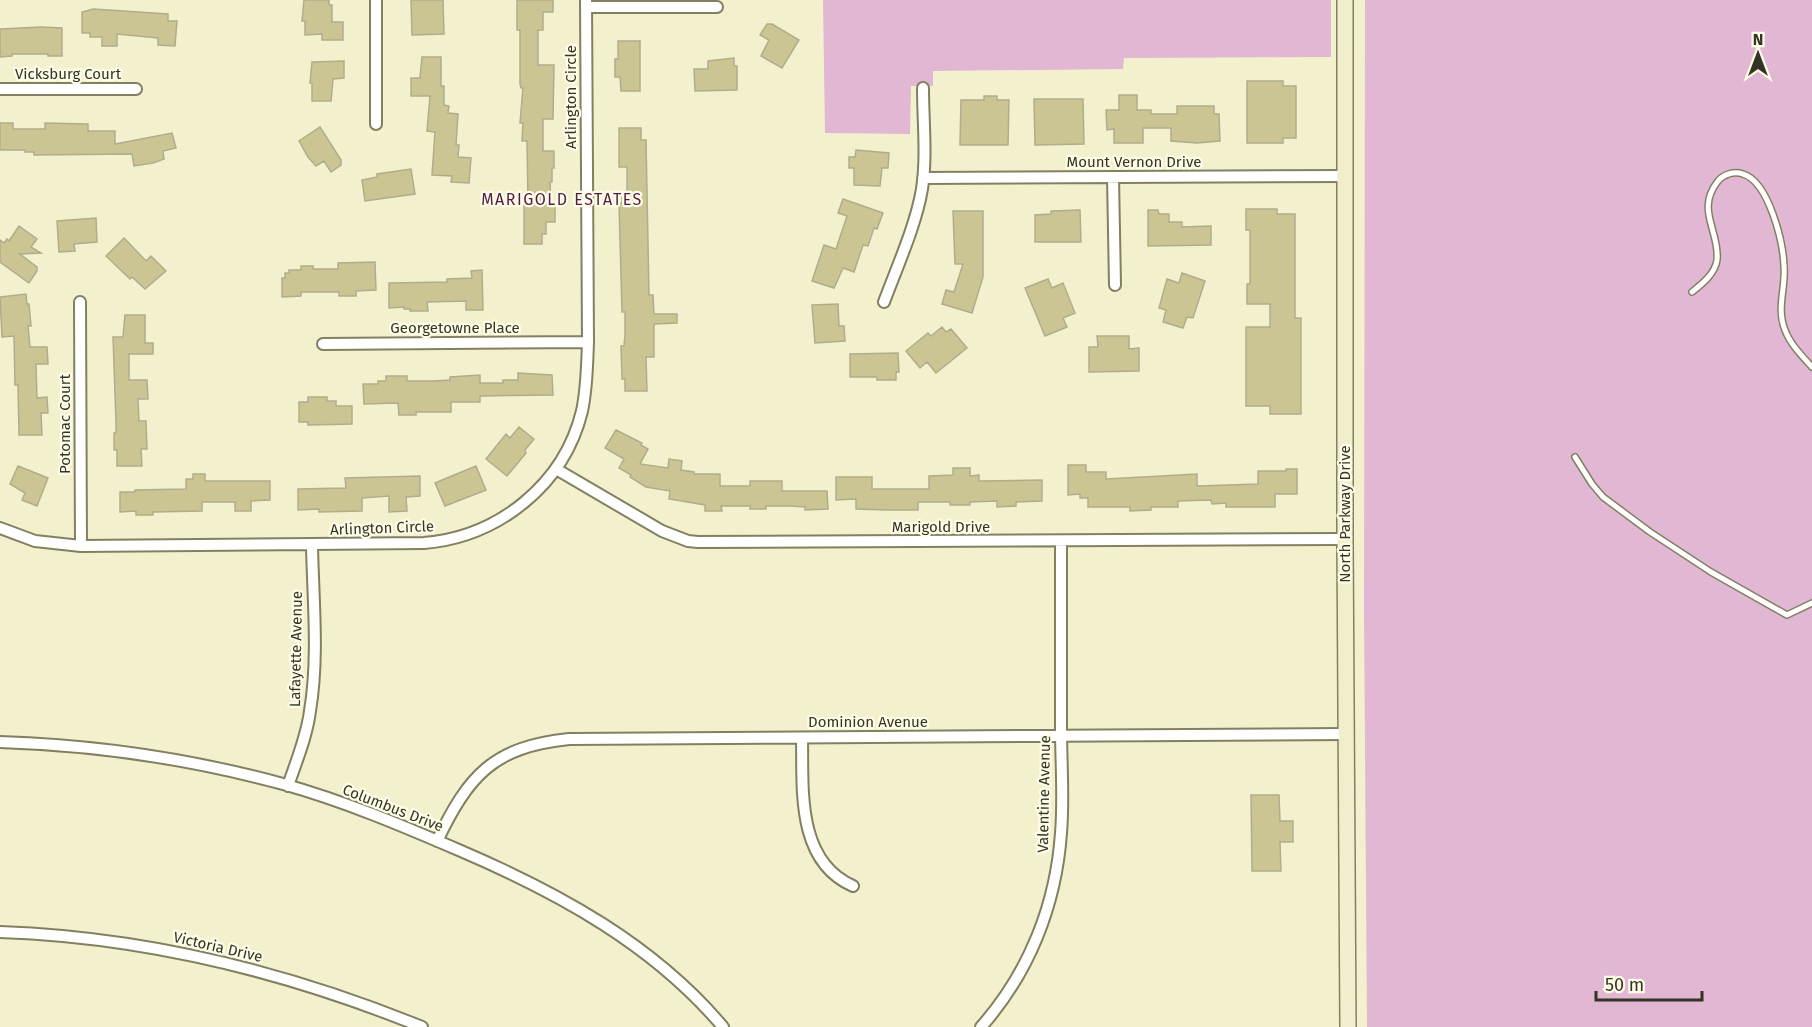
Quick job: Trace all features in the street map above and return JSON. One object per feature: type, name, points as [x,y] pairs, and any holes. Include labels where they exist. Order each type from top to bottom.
[{"type":"main road","name":"North Parkway Drive","points":[[1345,0],[1348,1027]]},
{"type":"street","points":[[376,0],[376,124]]},
{"type":"street","points":[[586,4],[717,7]]},
{"type":"street","name":"Arlington Circle","points":[[0,528],[35,541],[81,546],[424,543],[440,542],[472,534],[501,520],[525,503],[556,469],[582,411],[586,387],[588,342],[586,4]]},
{"type":"street","points":[[884,302],[917,209],[923,178],[923,88]]},
{"type":"street","name":"Vicksburg Court","points":[[0,90],[136,90]]},
{"type":"street","name":"Mount Vernon Drive","points":[[923,178],[1345,176]]},
{"type":"street","points":[[1113,177],[1115,285]]},
{"type":"street","name":"Potomac Court","points":[[80,302],[81,546]]},
{"type":"street","name":"Georgetowne Place","points":[[323,344],[588,342]]},
{"type":"street","name":"Marigold Drive","points":[[556,469],[663,531],[688,541],[711,543],[1345,539]]},
{"type":"street","name":"Valentine Avenue","points":[[981,1027],[997,1009],[1028,958],[1050,902],[1054,885],[1061,831],[1061,541]]},
{"type":"street","name":"Lafayette Avenue","points":[[288,786],[309,720],[312,698],[314,660],[312,545]]},
{"type":"street","name":"Dominion Avenue","points":[[437,841],[459,798],[479,774],[502,757],[530,745],[569,739],[1346,734]]},
{"type":"street","points":[[802,738],[803,803],[806,823],[821,861],[831,873],[853,886]]},
{"type":"street","name":"Columbus Drive","points":[[0,742],[145,755],[211,767],[288,786],[364,811],[437,841],[557,896],[621,935],[669,972],[723,1027]]},
{"type":"street","name":"Victoria Drive","points":[[0,932],[89,938],[214,960],[298,982],[422,1027]]},
{"type":"lane","points":[[1692,292],[1708,277],[1717,260],[1708,211],[1708,200],[1713,188],[1720,178],[1730,173],[1738,172],[1748,176],[1757,182],[1762,190],[1780,244],[1784,267],[1780,310],[1785,331],[1801,356],[1812,367]]},
{"type":"lane","points":[[1575,457],[1592,484],[1604,497],[1650,532],[1703,567],[1787,615],[1812,603]]},
{"type":"shaded area","points":[[823,0],[1331,0],[1331,57],[1124,58],[1123,69],[933,71],[933,86],[911,86],[910,134],[825,133]]},
{"type":"shaded area","points":[[1365,0],[1812,0],[1812,1027],[1367,1027],[1364,611]]},
{"type":"building","points":[[304,0],[329,0],[329,5],[332,5],[332,22],[343,22],[343,40],[322,40],[322,34],[305,35],[305,21],[302,21]]},
{"type":"building","points":[[411,0],[443,0],[444,34],[412,35]]},
{"type":"building","points":[[517,0],[553,0],[553,12],[543,12],[543,30],[538,30],[538,65],[554,65],[553,119],[543,119],[543,151],[554,151],[554,168],[552,168],[552,182],[550,182],[551,205],[555,205],[555,222],[546,222],[546,234],[542,234],[542,244],[524,244],[524,205],[528,205],[527,141],[522,141],[523,123],[520,123],[523,88],[520,84],[520,30],[517,30]]},
{"type":"building","points":[[93,9],[168,14],[168,21],[177,21],[175,46],[158,45],[158,38],[117,34],[117,46],[102,46],[102,37],[90,37],[90,33],[82,33],[82,12]]},
{"type":"building","points":[[767,24],[772,24],[799,40],[782,68],[761,56],[769,40],[760,35]]},
{"type":"building","points":[[62,28],[62,56],[12,54],[12,56],[0,57],[0,29]]},
{"type":"building","points":[[618,41],[640,41],[640,91],[621,91],[620,77],[615,77]]},
{"type":"building","points":[[422,57],[441,57],[441,86],[444,86],[444,105],[449,106],[448,113],[458,114],[456,145],[459,145],[458,157],[471,158],[469,183],[451,182],[452,176],[432,175],[435,132],[427,131],[430,96],[411,96],[411,78],[420,78]]},
{"type":"building","points":[[734,58],[734,66],[737,66],[737,90],[695,91],[694,69],[708,69],[708,61]]},
{"type":"building","points":[[344,61],[344,78],[333,79],[331,101],[312,101],[312,83],[310,83],[312,62]]},
{"type":"building","points":[[1247,81],[1283,81],[1283,86],[1296,86],[1296,138],[1283,138],[1283,143],[1247,143]]},
{"type":"building","points":[[1119,95],[1137,95],[1137,110],[1151,110],[1151,114],[1177,114],[1177,106],[1214,106],[1214,114],[1219,114],[1220,141],[1197,143],[1171,141],[1171,128],[1143,128],[1143,143],[1114,143],[1114,129],[1107,130],[1106,110],[1119,110]]},
{"type":"building","points":[[984,96],[997,96],[997,100],[1009,100],[1008,145],[960,145],[961,100],[984,100]]},
{"type":"building","points":[[1034,99],[1083,99],[1084,144],[1035,145]]},
{"type":"building","points":[[0,123],[13,123],[13,129],[45,129],[45,123],[88,124],[88,131],[115,131],[115,144],[172,133],[176,148],[163,151],[164,159],[134,166],[132,154],[34,155],[34,152],[25,152],[25,150],[0,150]]},
{"type":"building","points":[[320,127],[341,160],[341,165],[331,172],[324,161],[316,166],[299,141]]},
{"type":"building","points":[[619,128],[641,128],[641,140],[646,140],[649,295],[653,295],[654,314],[677,314],[677,323],[654,324],[654,357],[646,357],[647,391],[625,391],[625,379],[622,379],[621,346],[624,346],[625,312],[622,312],[619,203],[622,203],[622,196],[627,196],[627,167],[619,167]]},
{"type":"building","points":[[856,150],[889,153],[888,168],[882,168],[880,186],[854,185],[854,168],[849,168],[849,157],[855,157]]},
{"type":"building","points":[[411,169],[415,194],[365,201],[362,180],[377,177],[377,174]]},
{"type":"building","points":[[843,199],[883,213],[877,229],[874,228],[868,246],[863,245],[854,272],[843,268],[834,288],[812,281],[824,245],[836,249],[847,216],[838,213]]},
{"type":"building","points":[[1246,209],[1277,209],[1277,214],[1295,214],[1295,318],[1301,318],[1301,414],[1270,414],[1270,406],[1246,406],[1246,327],[1270,327],[1270,304],[1247,304],[1247,284],[1250,284],[1250,230],[1246,230]]},
{"type":"building","points":[[1080,210],[1081,242],[1035,242],[1035,215],[1051,214],[1051,211]]},
{"type":"building","points":[[1148,210],[1158,210],[1159,214],[1169,214],[1169,222],[1182,222],[1182,227],[1211,226],[1211,245],[1148,246]]},
{"type":"building","points":[[953,211],[983,211],[983,277],[972,313],[942,304],[946,290],[954,292],[963,264],[955,264]]},
{"type":"building","points":[[96,218],[97,242],[74,244],[75,251],[59,252],[57,221]]},
{"type":"building","points":[[19,226],[37,239],[31,247],[41,253],[20,254],[37,267],[29,283],[0,262],[0,240],[4,243],[7,239],[9,241]]},
{"type":"building","points":[[124,238],[146,261],[151,256],[166,271],[145,289],[132,277],[130,279],[106,256]]},
{"type":"building","points":[[375,262],[376,290],[356,291],[356,296],[339,296],[339,292],[301,292],[301,296],[282,297],[282,278],[285,278],[285,273],[289,273],[289,270],[301,270],[301,266],[313,266],[313,269],[338,269],[338,263]]},
{"type":"building","points":[[482,270],[483,310],[466,310],[466,301],[427,302],[428,311],[410,311],[404,307],[389,308],[389,283],[447,282],[447,279],[472,278],[471,271]]},
{"type":"building","points":[[1182,273],[1205,281],[1193,318],[1187,317],[1183,328],[1163,322],[1166,310],[1159,308],[1167,279],[1179,283]]},
{"type":"building","points":[[1048,279],[1052,288],[1063,283],[1075,313],[1063,318],[1067,327],[1045,336],[1025,288]]},
{"type":"building","points":[[26,294],[31,326],[28,326],[30,347],[47,347],[48,364],[36,364],[37,398],[47,397],[48,413],[41,413],[42,435],[19,435],[14,336],[2,337],[0,297]]},
{"type":"building","points":[[838,304],[839,326],[844,326],[845,341],[815,343],[812,305]]},
{"type":"building","points":[[125,315],[145,315],[145,343],[153,343],[153,354],[129,354],[129,380],[147,380],[148,399],[138,399],[139,421],[146,421],[147,449],[141,449],[142,466],[117,466],[117,450],[114,450],[116,422],[113,337],[123,337]]},
{"type":"building","points":[[942,327],[946,332],[951,329],[967,348],[936,373],[927,362],[920,368],[906,351],[928,333],[931,336]]},
{"type":"building","points":[[1097,336],[1129,336],[1129,349],[1139,348],[1139,371],[1089,372],[1089,347],[1098,347]]},
{"type":"building","points":[[898,353],[899,372],[896,372],[896,380],[850,377],[850,354]]},
{"type":"building","points":[[518,373],[552,375],[553,395],[480,396],[480,402],[451,402],[451,412],[416,412],[416,415],[399,415],[398,403],[364,404],[363,384],[378,384],[378,381],[386,381],[386,376],[407,376],[407,381],[433,381],[450,380],[450,377],[480,375],[480,383],[503,383],[503,380],[518,380]]},
{"type":"building","points":[[308,397],[327,397],[327,401],[336,401],[336,406],[352,406],[352,424],[308,425],[308,422],[299,422],[299,402],[308,402]]},
{"type":"building","points":[[519,427],[534,439],[507,476],[486,459],[506,434],[510,438]]},
{"type":"building","points":[[616,430],[642,443],[641,445],[648,449],[640,464],[668,468],[669,459],[682,461],[681,470],[694,472],[694,474],[720,474],[720,486],[750,486],[750,481],[782,481],[782,491],[827,491],[828,509],[805,510],[805,507],[766,506],[766,509],[750,509],[750,506],[721,506],[722,511],[705,511],[705,505],[669,499],[670,491],[646,487],[619,468],[624,459],[605,448]]},
{"type":"building","points":[[1068,465],[1086,465],[1086,472],[1106,472],[1106,479],[1197,474],[1197,486],[1258,484],[1258,471],[1297,469],[1297,494],[1275,494],[1275,507],[1226,507],[1226,503],[1212,504],[1211,500],[1178,501],[1178,507],[1151,507],[1151,510],[1130,511],[1130,507],[1088,507],[1088,498],[1080,498],[1080,494],[1068,495]]},
{"type":"building","points":[[18,466],[48,478],[37,506],[22,500],[25,493],[10,484]]},
{"type":"building","points":[[476,466],[486,490],[445,506],[435,483]]},
{"type":"building","points":[[953,468],[970,468],[970,476],[979,475],[979,481],[1042,480],[1042,501],[1016,502],[1016,506],[997,507],[997,501],[970,502],[970,505],[950,505],[950,502],[918,502],[918,510],[886,510],[856,509],[856,499],[836,500],[836,477],[872,477],[872,489],[929,489],[929,476],[953,475]]},
{"type":"building","points":[[193,474],[205,474],[205,481],[270,481],[270,500],[251,501],[251,511],[235,511],[235,502],[202,502],[202,511],[153,512],[153,515],[136,515],[136,511],[120,512],[120,492],[186,489],[186,479],[193,479]]},
{"type":"building","points":[[420,476],[420,496],[406,497],[407,511],[389,512],[389,496],[362,498],[362,511],[298,510],[298,489],[346,488],[345,478]]},
{"type":"building","points":[[1251,795],[1279,795],[1280,821],[1293,821],[1293,842],[1280,842],[1281,871],[1252,871]]},
{"type":"district","name":"MARIGOLD ESTATES","points":[[562,199]]}]
